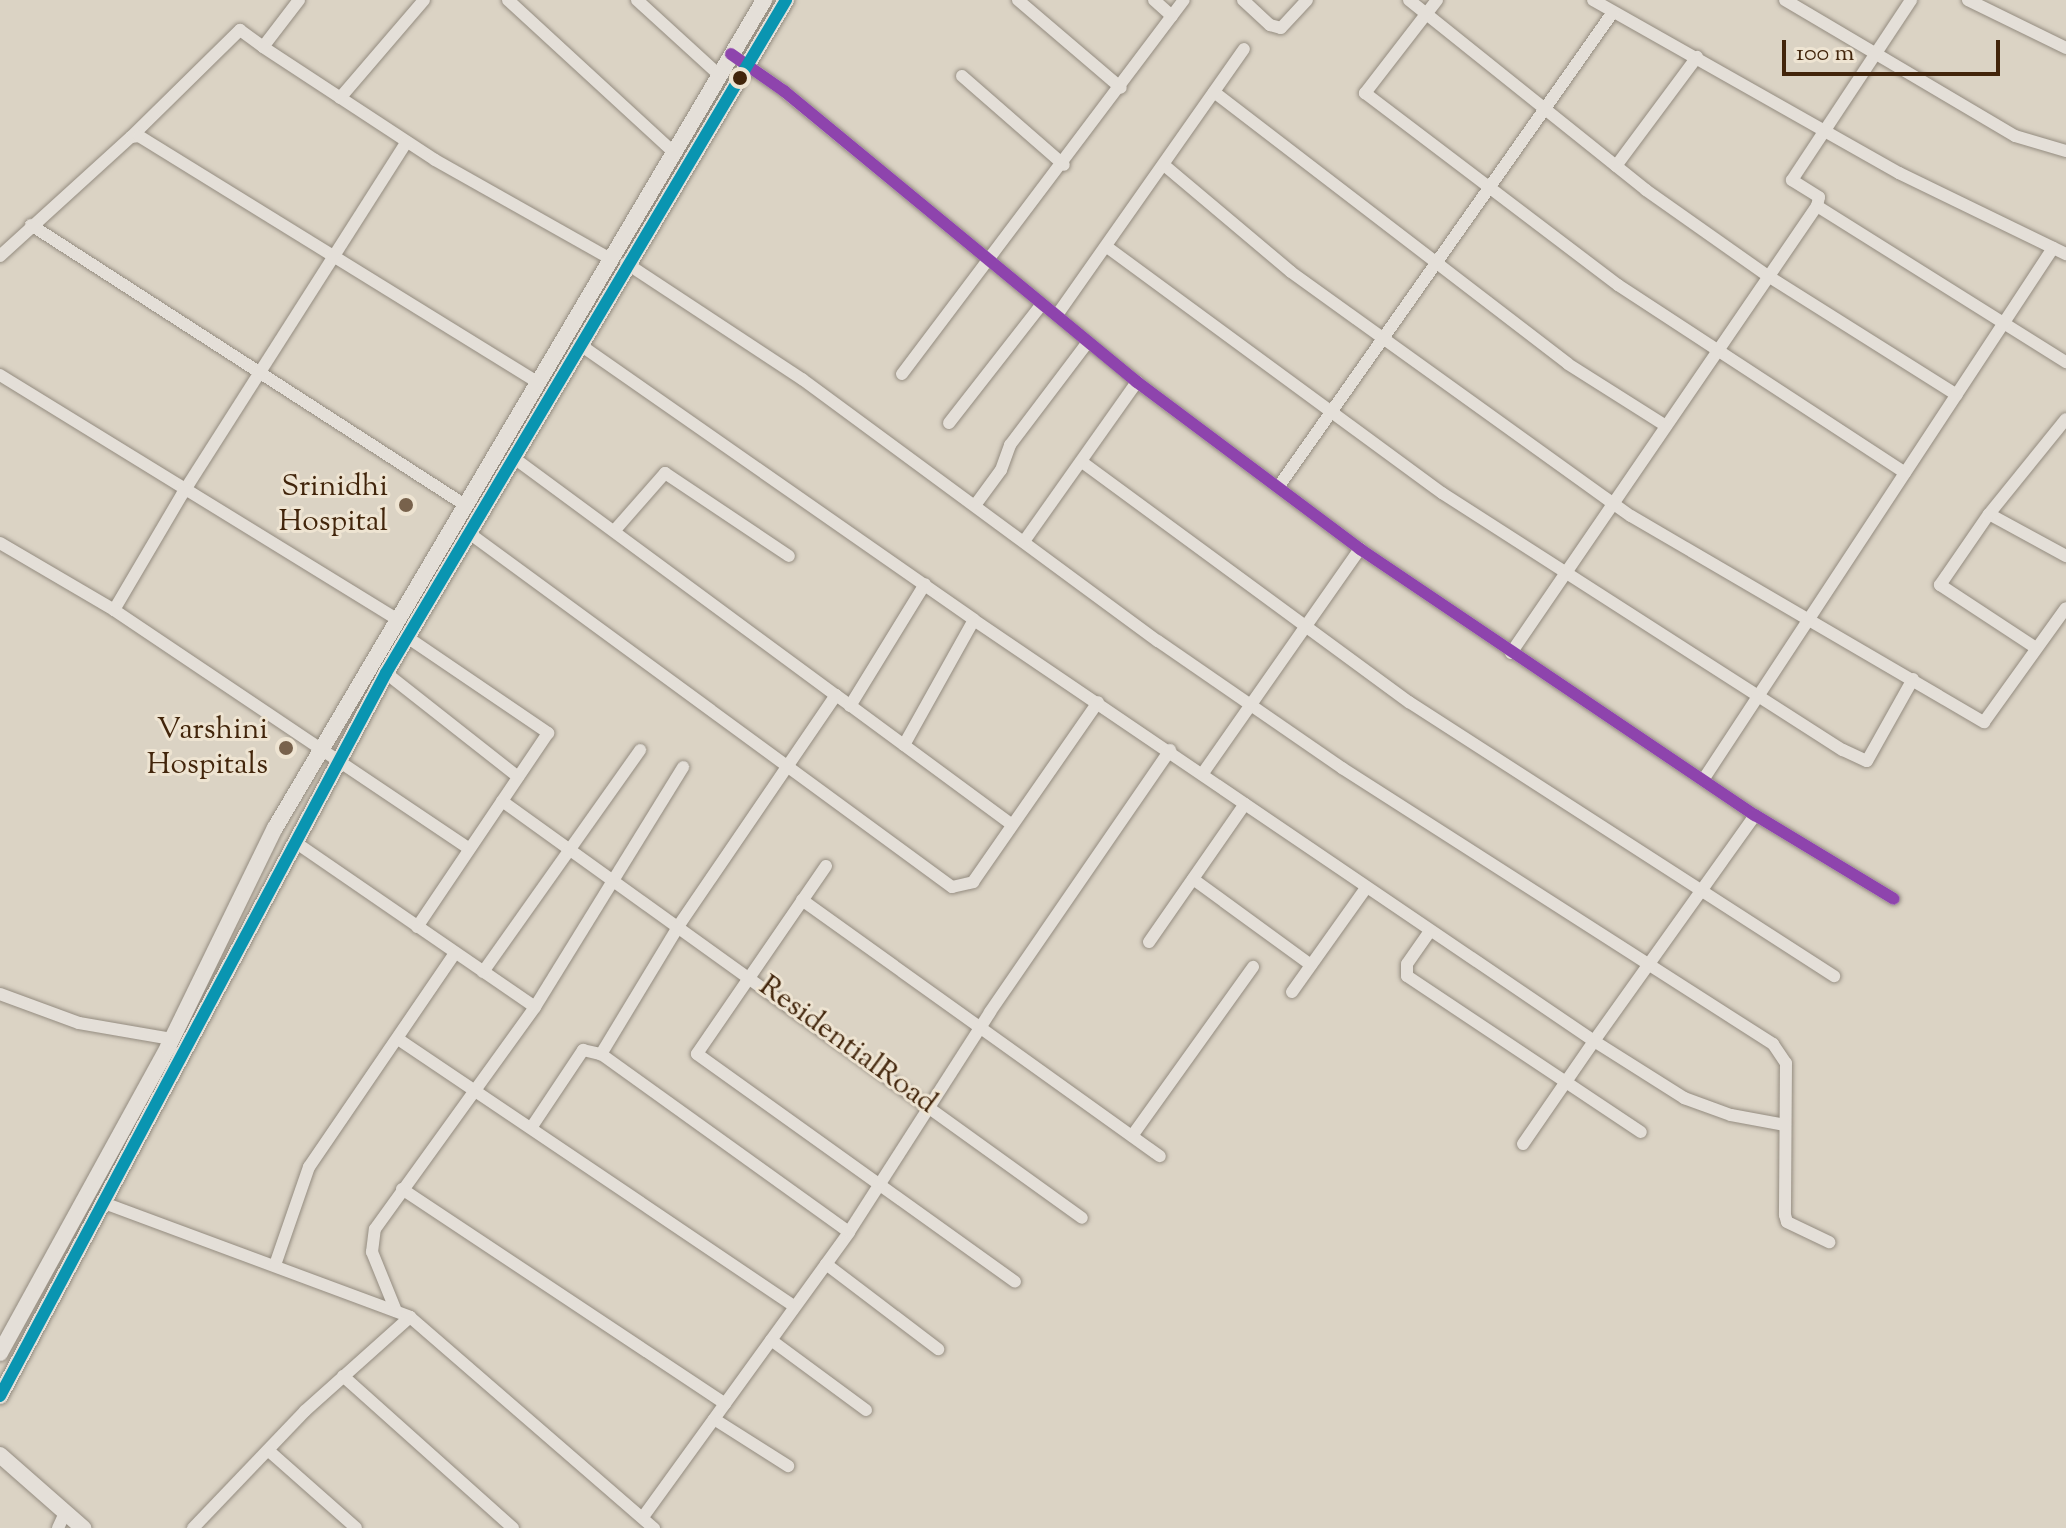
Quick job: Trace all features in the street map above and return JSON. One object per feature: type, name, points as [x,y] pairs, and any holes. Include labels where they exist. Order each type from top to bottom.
[{"type":"main road","points":[[0,1353],[172,1039],[275,828],[395,618],[764,0]]},
{"type":"main road","points":[[0,1396],[191,1046],[339,757],[386,673],[626,263],[786,0]]},
{"type":"main road","points":[[548,362],[563,372]]},
{"type":"main road","points":[[172,1039],[191,1046]]},
{"type":"main road","points":[[1,1459],[61,1520],[83,1528]]},
{"type":"street","points":[[263,47],[299,0]]},
{"type":"street","points":[[340,98],[424,0]]},
{"type":"street","points":[[508,0],[672,151]]},
{"type":"street","points":[[637,0],[718,74]]},
{"type":"street","points":[[1018,0],[1121,88]]},
{"type":"street","points":[[1154,0],[1172,16]]},
{"type":"street","points":[[902,374],[987,259],[1064,165],[1184,0]]},
{"type":"street","points":[[1243,0],[1270,25],[1281,28],[1307,0]]},
{"type":"street","points":[[1409,0],[1616,166],[1768,276],[1957,395]]},
{"type":"street","points":[[1437,0],[1365,93],[1489,189],[1718,350],[1905,473]]},
{"type":"street","points":[[1593,0],[1899,173],[2066,254]]},
{"type":"street","points":[[1785,0],[1871,54],[2015,136],[2066,151]]},
{"type":"street","points":[[1511,653],[1817,206],[1819,197],[1792,180],[1871,54],[1911,0]]},
{"type":"street","points":[[1968,0],[2066,48]]},
{"type":"street","points":[[1279,486],[1613,12]]},
{"type":"street","points":[[0,256],[131,137],[240,30],[407,142],[609,258]]},
{"type":"street","points":[[1057,315],[1244,49]]},
{"type":"street","points":[[731,54],[1137,382],[1360,549],[1755,815],[1894,899]]},
{"type":"street","points":[[1616,166],[1697,57]]},
{"type":"street","points":[[962,76],[1064,165]]},
{"type":"street","points":[[1214,92],[1568,364],[1666,426]]},
{"type":"street","points":[[131,137],[150,139],[536,381]]},
{"type":"street","points":[[114,610],[183,493],[407,142]]},
{"type":"street","points":[[1164,165],[1291,272],[1614,503],[1808,621],[1984,722],[2066,608]]},
{"type":"street","points":[[1817,206],[2066,362]]},
{"type":"street","points":[[31,225],[465,505]]},
{"type":"street","points":[[1107,247],[1442,493],[1758,697],[1867,761],[1913,679]]},
{"type":"street","points":[[1703,780],[2053,248]]},
{"type":"street","points":[[626,263],[976,504],[1250,705],[1780,1052],[1786,1063],[1785,1215],[1787,1222],[1829,1242]]},
{"type":"street","points":[[949,423],[1042,304]]},
{"type":"street","points":[[976,504],[1001,470],[1010,445],[1088,342]]},
{"type":"street","points":[[579,344],[974,620],[1170,750],[1366,888],[1594,1041],[1684,1098],[1731,1115],[1785,1125]]},
{"type":"street","points":[[0,375],[183,493],[395,618]]},
{"type":"street","points":[[1025,540],[1137,382]]},
{"type":"street","points":[[2036,648],[1940,585],[1989,514],[2066,419]]},
{"type":"street","points":[[514,458],[1011,824]]},
{"type":"street","points":[[1082,462],[1305,627],[1701,892],[1834,976]]},
{"type":"street","points":[[615,530],[665,473],[789,556]]},
{"type":"street","points":[[1989,514],[2066,556]]},
{"type":"street","points":[[469,533],[786,769],[952,887],[973,882],[1098,702]]},
{"type":"street","points":[[0,543],[114,610],[339,757],[469,849]]},
{"type":"street","points":[[1203,773],[1360,549]]},
{"type":"street","points":[[850,706],[925,584]]},
{"type":"street","points":[[904,745],[974,620]]},
{"type":"street","points":[[407,637],[548,733],[417,927]]},
{"type":"street","points":[[386,673],[518,777]]},
{"type":"street","points":[[601,1054],[678,927],[836,695]]},
{"type":"street","points":[[483,972],[640,750]]},
{"type":"street","points":[[643,1517],[771,1340],[792,1305],[849,1232],[980,1027],[1170,750]]},
{"type":"street","points":[[396,1311],[372,1252],[375,1229],[535,1007],[610,878],[683,767]]},
{"type":"street","name":"ResidentialRoad","points":[[502,801],[751,976],[1082,1218]]},
{"type":"street","points":[[1149,942],[1245,804]]},
{"type":"street","points":[[1523,1144],[1755,815]]},
{"type":"street","points":[[295,842],[535,1007]]},
{"type":"street","points":[[826,866],[697,1054],[1015,1282]]},
{"type":"street","points":[[1193,879],[1311,965]]},
{"type":"street","points":[[1292,992],[1366,888]]},
{"type":"street","points":[[802,900],[1160,1156]]},
{"type":"street","points":[[1430,931],[1407,964],[1407,976],[1641,1132]]},
{"type":"street","points":[[275,1265],[309,1167],[455,953]]},
{"type":"street","points":[[1132,1136],[1253,967]]},
{"type":"street","points":[[0,994],[79,1023],[172,1039]]},
{"type":"street","points":[[398,1039],[792,1305]]},
{"type":"street","points":[[531,1128],[583,1050],[601,1054],[849,1232]]},
{"type":"street","points":[[402,1189],[725,1404]]},
{"type":"street","points":[[104,1203],[410,1317],[654,1528]]},
{"type":"street","points":[[826,1264],[938,1349]]},
{"type":"street","points":[[201,1525],[343,1376],[410,1317]]},
{"type":"street","points":[[771,1340],[866,1410]]},
{"type":"street","points":[[343,1376],[513,1528]]},
{"type":"street","points":[[714,1419],[788,1466]]},
{"type":"street","points":[[269,1451],[356,1528]]},
{"type":"transit line","points":[[0,1396],[386,673],[786,0]]},
{"type":"transit line","points":[[731,54],[784,91],[1137,382],[1360,549],[1755,815],[1894,899]]},
{"type":"place","name":"Srinidhi Hospital","points":[[406,505]]},
{"type":"place","name":"Varshini Hospitals","points":[[286,748]]}]
